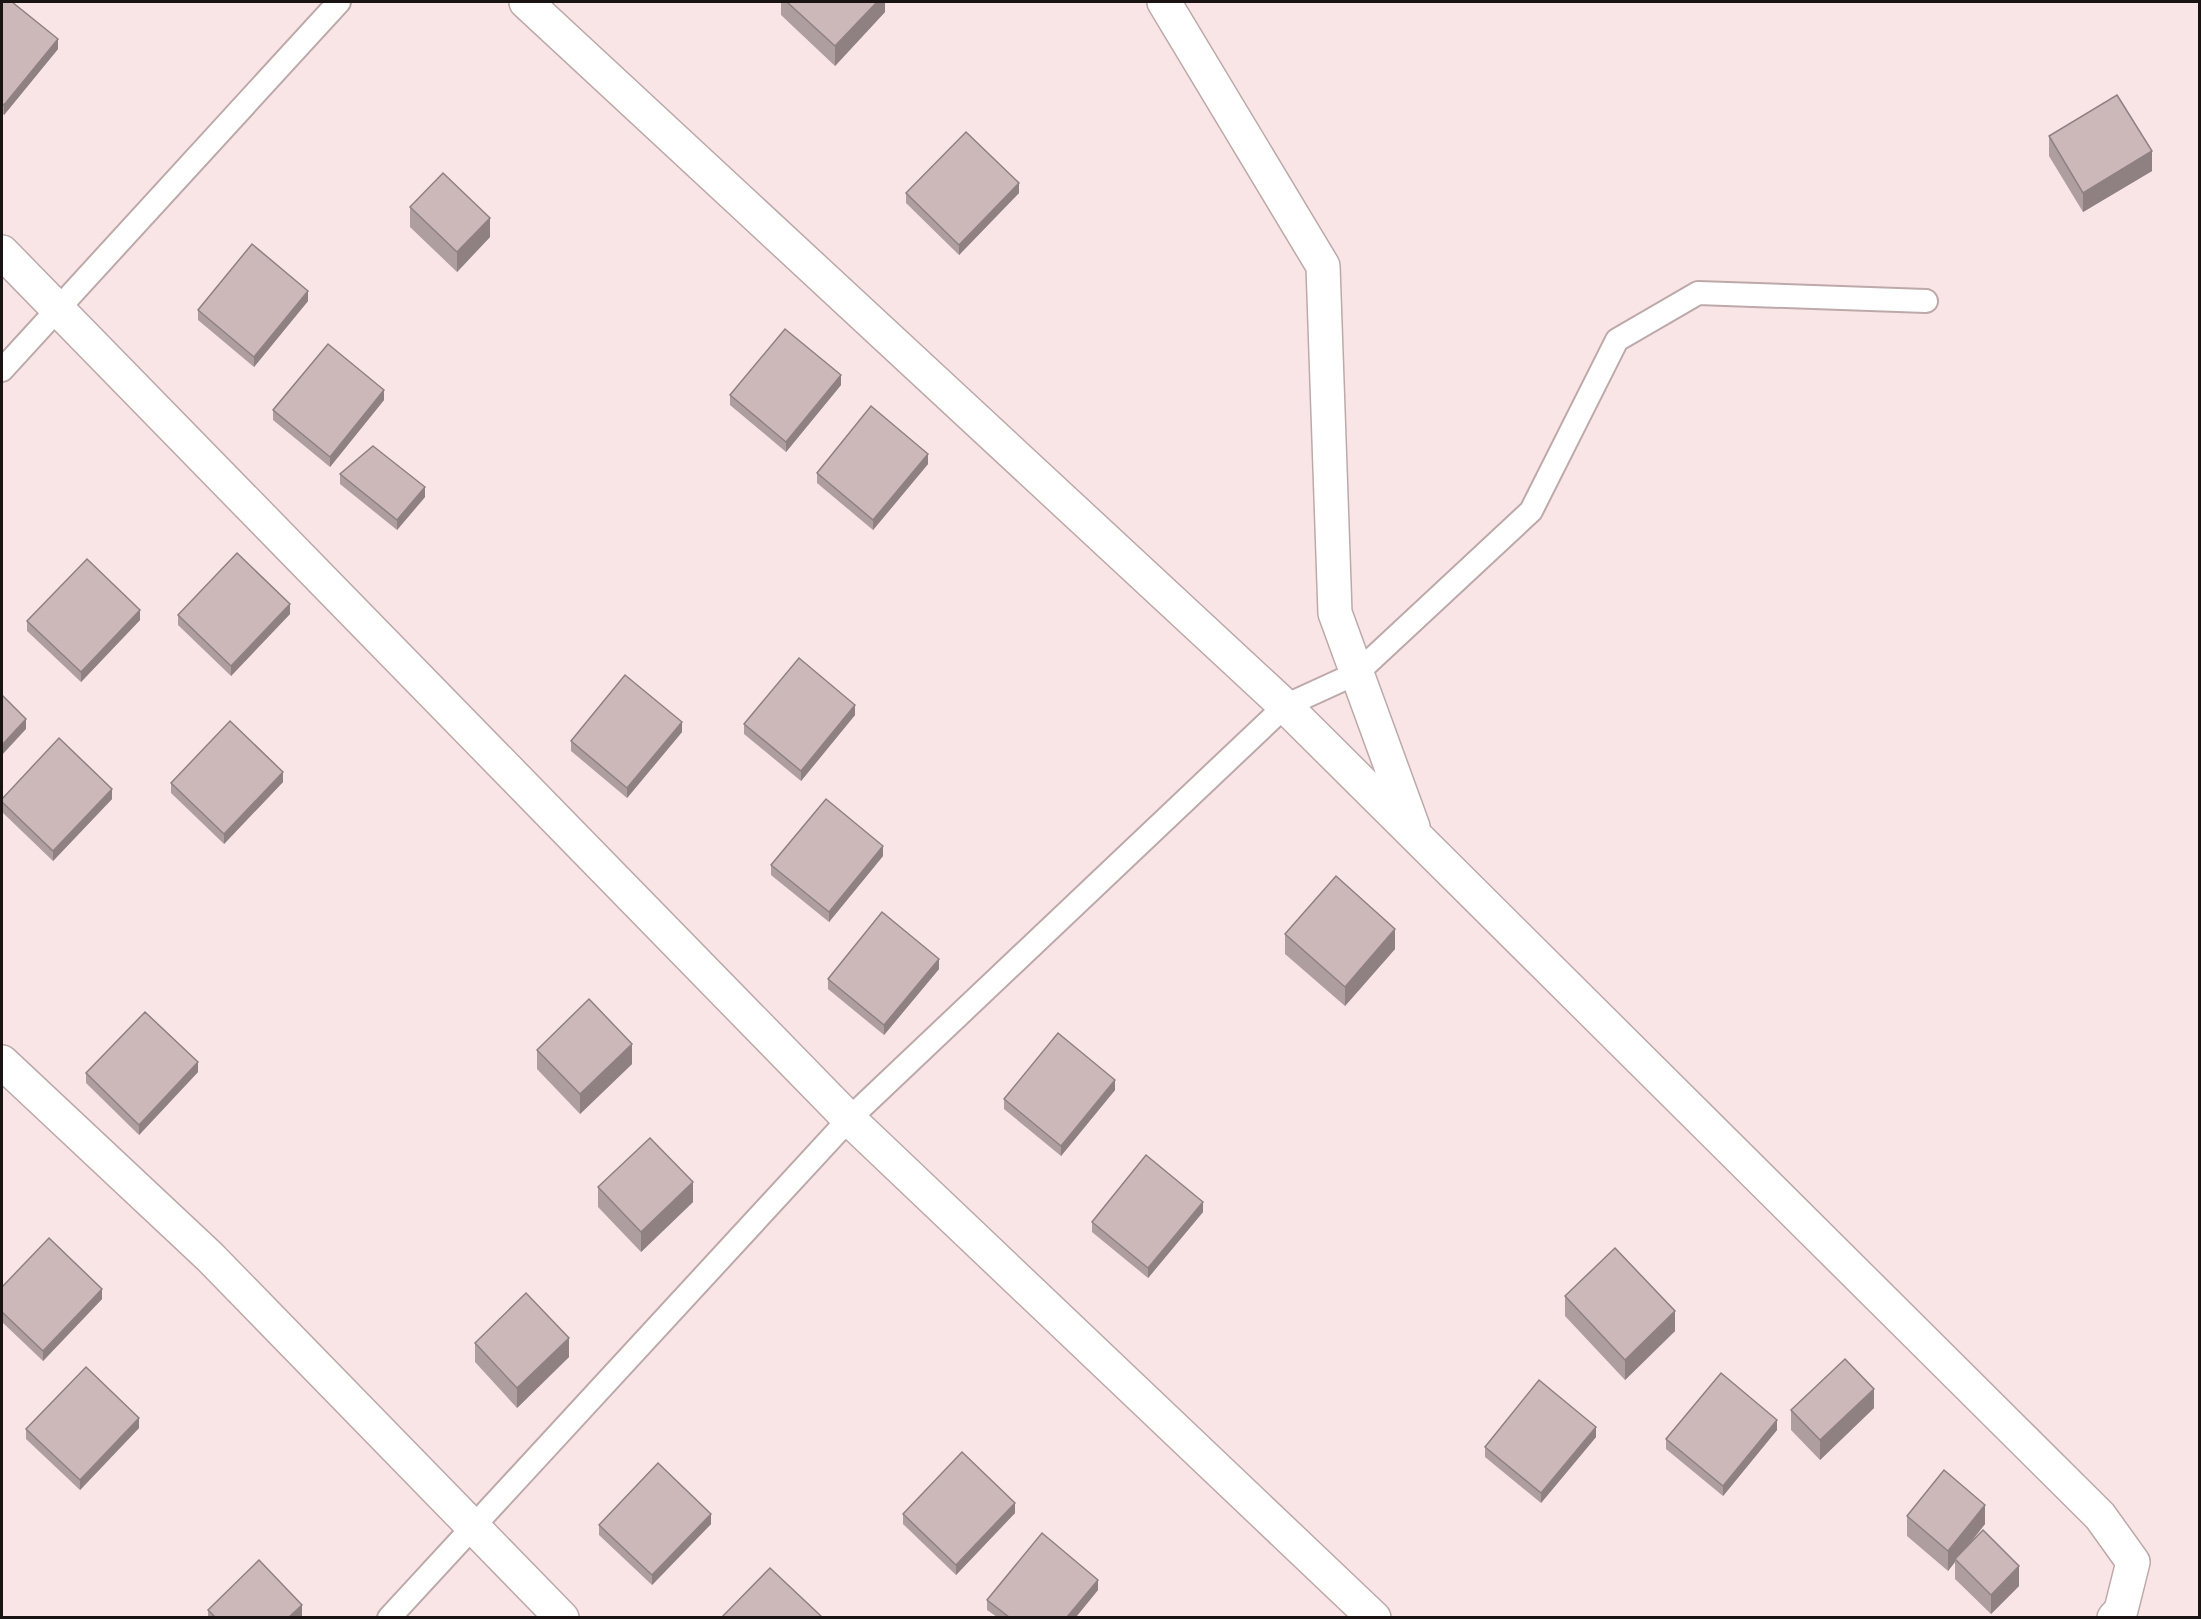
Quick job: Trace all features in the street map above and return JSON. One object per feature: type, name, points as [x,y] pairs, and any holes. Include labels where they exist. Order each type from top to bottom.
[{"type":"street","points":[[526,2],[1285,706],[2100,1516],[2133,1562],[2121,1610],[2114,1617]]},
{"type":"street","points":[[1164,2],[1323,266],[1335,613],[1416,834]]},
{"type":"street","points":[[2,252],[849,1119],[1374,1617]]},
{"type":"street","points":[[2,1062],[210,1257],[562,1617]]},
{"type":"lane","points":[[2,370],[339,2]]},
{"type":"lane","points":[[389,1617],[849,1119],[1285,706],[1357,673],[1531,511],[1617,340],[1698,293],[1926,301]]},
{"type":"building","points":[[2,2],[12,2],[58,39],[4,105],[2,103]]},
{"type":"building","points":[[787,2],[877,2],[835,46]]},
{"type":"building","points":[[2117,95],[2152,151],[2083,193],[2049,136]]},
{"type":"building","points":[[966,132],[1019,183],[959,245],[906,193]]},
{"type":"building","points":[[443,173],[490,218],[457,252],[410,207]]},
{"type":"building","points":[[252,244],[308,291],[254,357],[198,310]]},
{"type":"building","points":[[785,329],[841,375],[786,442],[730,395]]},
{"type":"building","points":[[328,344],[384,390],[330,457],[273,410]]},
{"type":"building","points":[[871,406],[928,454],[873,520],[817,473]]},
{"type":"building","points":[[373,446],[425,487],[397,520],[340,474]]},
{"type":"building","points":[[237,553],[290,604],[231,666],[178,615]]},
{"type":"building","points":[[87,559],[140,610],[81,672],[27,621]]},
{"type":"building","points":[[799,658],[855,705],[801,771],[744,724]]},
{"type":"building","points":[[625,675],[682,722],[627,788],[571,741]]},
{"type":"building","points":[[2,695],[26,719],[2,745]]},
{"type":"building","points":[[230,721],[283,772],[224,834],[171,783]]},
{"type":"building","points":[[59,738],[112,789],[53,851],[2,802],[2,799]]},
{"type":"building","points":[[826,799],[883,846],[829,912],[771,865]]},
{"type":"building","points":[[1336,876],[1395,929],[1345,987],[1285,934]]},
{"type":"building","points":[[882,912],[939,959],[884,1025],[828,979]]},
{"type":"building","points":[[589,999],[632,1044],[580,1094],[537,1050]]},
{"type":"building","points":[[145,1012],[198,1062],[139,1125],[86,1073]]},
{"type":"building","points":[[1058,1033],[1115,1080],[1061,1146],[1004,1099]]},
{"type":"building","points":[[650,1138],[693,1182],[641,1232],[598,1187]]},
{"type":"building","points":[[1146,1155],[1203,1202],[1148,1268],[1092,1222]]},
{"type":"building","points":[[49,1238],[102,1289],[43,1351],[2,1312],[2,1287]]},
{"type":"building","points":[[1615,1248],[1675,1311],[1625,1360],[1565,1296]]},
{"type":"building","points":[[526,1293],[569,1338],[517,1388],[475,1343]]},
{"type":"building","points":[[1845,1359],[1874,1389],[1820,1440],[1791,1410]]},
{"type":"building","points":[[86,1367],[139,1418],[80,1480],[26,1429]]},
{"type":"building","points":[[1721,1373],[1777,1420],[1723,1486],[1666,1439]]},
{"type":"building","points":[[1539,1380],[1596,1427],[1541,1493],[1485,1447]]},
{"type":"building","points":[[962,1452],[1015,1503],[956,1565],[903,1514]]},
{"type":"building","points":[[658,1463],[711,1514],[652,1575],[599,1525]]},
{"type":"building","points":[[1944,1470],[1985,1505],[1948,1551],[1907,1516]]},
{"type":"building","points":[[1983,1530],[2019,1566],[1991,1595],[1955,1559]]},
{"type":"building","points":[[1042,1533],[1098,1580],[1067,1617],[1009,1617],[987,1600]]},
{"type":"building","points":[[259,1560],[302,1605],[289,1617],[215,1617],[208,1610]]},
{"type":"building","points":[[770,1568],[822,1617],[722,1617]]}]
